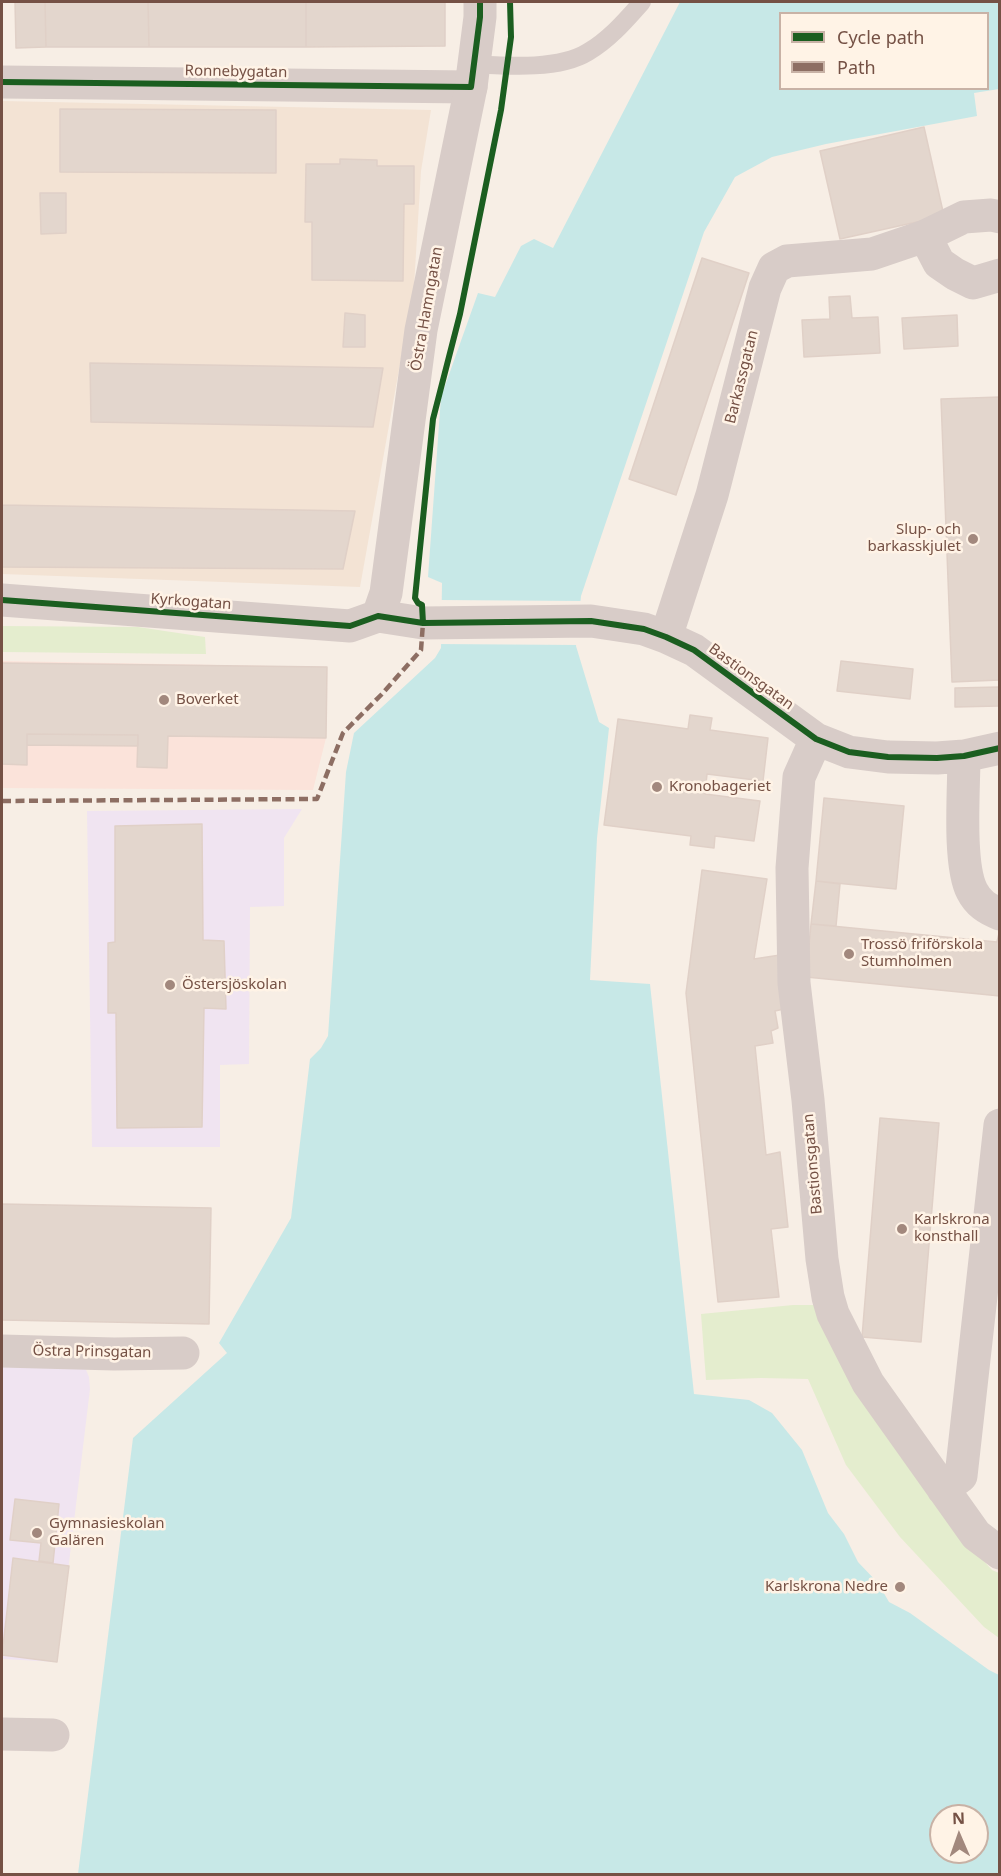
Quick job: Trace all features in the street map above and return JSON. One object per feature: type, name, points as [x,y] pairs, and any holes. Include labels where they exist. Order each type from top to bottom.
[{"type":"street","name":"Östra Hamngatan","points":[[378,616],[386,593],[421,330],[472,75],[480,2]]},
{"type":"street","name":"Ronnebygatan","points":[[2,82],[472,75]]},
{"type":"street","name":"Barkassgatan","points":[[666,637],[712,495],[765,288],[774,268],[787,261],[872,254],[925,236],[964,217],[991,215],[999,217]]},
{"type":"street","points":[[925,236],[939,263],[954,274],[973,283],[999,275]]},
{"type":"street","name":"Kyrkogatan","points":[[2,600],[350,626],[378,616]]},
{"type":"street","name":"Bastionsgatan","points":[[378,616],[437,622],[591,621],[644,629],[693,650],[816,739],[849,752],[888,757],[937,758],[964,756],[999,748]]},
{"type":"street","name":"Bastionsgatan","points":[[816,739],[799,777],[792,868],[794,983],[808,1100],[823,1269],[833,1314],[868,1383],[976,1535],[999,1553]]},
{"type":"street","points":[[964,756],[964,862],[971,890],[985,908],[999,914]]},
{"type":"street","points":[[942,1489],[961,1476],[999,1125]]},
{"type":"street","name":"Östra Prinsgatan","points":[[2,1351],[183,1353]]},
{"type":"street","points":[[2,1734],[53,1735]]},
{"type":"lane","points":[[472,75],[507,66],[558,62],[587,53],[620,27],[642,2]]},
{"type":"shaded area","points":[[2,101],[431,110],[421,171],[414,286],[360,587],[2,574]]},
{"type":"shaded area","name":"Boverket","points":[[2,661],[327,667],[326,738],[313,790],[2,788]]},
{"type":"shaded area","name":"Östersjöskolan","points":[[302,809],[284,838],[284,906],[250,907],[249,1064],[220,1065],[220,1147],[92,1147],[87,811]]},
{"type":"shaded area","name":"Gymnasieskolan Galären","points":[[2,1362],[84,1365],[89,1377],[90,1389],[57,1662],[2,1659]]},
{"type":"green space","points":[[2,626],[138,627],[205,637],[206,654],[2,652]]},
{"type":"green space","points":[[793,1305],[818,1305],[952,1526],[992,1570],[999,1573],[999,1638],[984,1627],[900,1537],[846,1465],[808,1379],[706,1380],[701,1314]]},
{"type":"water","points":[[680,2],[999,2],[999,89],[974,93],[977,116],[826,144],[772,157],[735,177],[704,232],[581,596],[576,646],[599,722],[609,728],[597,838],[590,980],[650,984],[694,1394],[749,1400],[772,1413],[802,1450],[828,1513],[844,1534],[858,1562],[878,1583],[889,1602],[910,1613],[999,1675],[999,1874],[78,1874],[133,1438],[227,1353],[219,1343],[291,1218],[310,1059],[321,1048],[328,1036],[346,772],[354,733],[435,658],[441,648],[442,583],[428,577],[441,397],[478,293],[495,297],[521,246],[534,239],[553,248]]},
{"type":"pier","points":[[440,600],[583,601],[579,645],[438,644]]},
{"type":"building","points":[[15,2],[45,2],[46,47],[16,48]]},
{"type":"building","points":[[45,2],[148,2],[149,47],[46,47]]},
{"type":"building","points":[[148,2],[306,2],[306,47],[149,47]]},
{"type":"building","points":[[306,2],[445,2],[445,46],[306,47]]},
{"type":"building","points":[[60,109],[276,110],[276,173],[60,172]]},
{"type":"building","points":[[924,127],[944,216],[840,239],[820,151]]},
{"type":"building","points":[[340,159],[377,160],[377,166],[414,166],[414,204],[404,204],[403,281],[312,280],[312,222],[305,222],[306,164],[340,164]]},
{"type":"building","points":[[40,193],[66,193],[66,233],[41,234]]},
{"type":"building","points":[[702,258],[749,273],[676,495],[629,479]]},
{"type":"building","points":[[850,296],[852,318],[878,317],[880,353],[804,357],[802,320],[830,319],[829,297]]},
{"type":"building","points":[[345,313],[365,315],[365,347],[343,347]]},
{"type":"building","points":[[957,315],[958,346],[904,349],[902,318]]},
{"type":"building","points":[[90,363],[383,368],[373,427],[91,422]]},
{"type":"building","name":"Slup- och barkasskjulet","points":[[1000,397],[1000,680],[952,682],[941,399]]},
{"type":"building","points":[[2,505],[355,511],[343,569],[2,567]]},
{"type":"building","points":[[841,661],[913,669],[910,699],[837,691]]},
{"type":"building","name":"Boverket","points":[[2,663],[327,667],[326,738],[168,736],[167,768],[137,767],[138,735],[27,734],[27,765],[2,764]]},
{"type":"building","points":[[999,687],[999,706],[955,707],[955,688]]},
{"type":"building","name":"Kronobageriet","points":[[690,715],[712,718],[710,730],[768,738],[763,781],[707,774],[705,794],[760,801],[754,841],[715,836],[714,848],[690,845],[691,836],[604,825],[618,719],[688,729]]},
{"type":"building","points":[[27,734],[138,735],[138,746],[27,745]]},
{"type":"building","points":[[824,798],[904,806],[896,889],[816,881]]},
{"type":"building","points":[[202,824],[203,940],[224,941],[226,1009],[204,1008],[202,1127],[117,1128],[116,1013],[108,1013],[108,943],[115,942],[115,826]]},
{"type":"building","points":[[702,870],[767,879],[754,959],[780,955],[784,1009],[775,1011],[778,1028],[771,1031],[773,1043],[755,1046],[766,1155],[780,1152],[788,1227],[771,1229],[779,1297],[718,1302],[686,993]]},
{"type":"building","points":[[816,881],[840,884],[836,926],[811,924]]},
{"type":"building","points":[[811,924],[997,942],[1000,929],[1000,996],[806,977]]},
{"type":"building","points":[[880,1118],[939,1123],[921,1342],[862,1337]]},
{"type":"building","points":[[2,1204],[211,1208],[209,1324],[2,1320]]},
{"type":"building","points":[[15,1499],[59,1504],[53,1563],[39,1561],[41,1543],[10,1540]]},
{"type":"building","points":[[13,1558],[69,1566],[57,1662],[2,1655]]},
{"type":"marked path","points":[[2,801],[317,799],[343,733],[421,650],[423,623]]},
{"type":"cycle path","points":[[2,82],[471,87],[480,2]]},
{"type":"cycle path","points":[[423,623],[422,605],[415,598],[433,419],[460,314],[501,110],[511,37],[510,2]]},
{"type":"cycle path","points":[[2,600],[350,626],[378,616],[423,623],[591,621],[644,629],[694,650],[816,739],[849,752],[888,757],[937,758],[964,756],[1000,748]]},
{"type":"place","name":"Slup- och barkasskjulet","points":[[973,539]]},
{"type":"place","name":"Boverket","points":[[164,700]]},
{"type":"place","name":"Kronobageriet","points":[[657,787]]},
{"type":"place","name":"Trossö friförskola Stumholmen","points":[[849,954]]},
{"type":"place","name":"Östersjöskolan","points":[[170,985]]},
{"type":"place","name":"Karlskrona konsthall","points":[[902,1229]]},
{"type":"place","name":"Gymnasieskolan Galären","points":[[37,1533]]},
{"type":"place","name":"Karlskrona Nedre","points":[[900,1587]]}]
